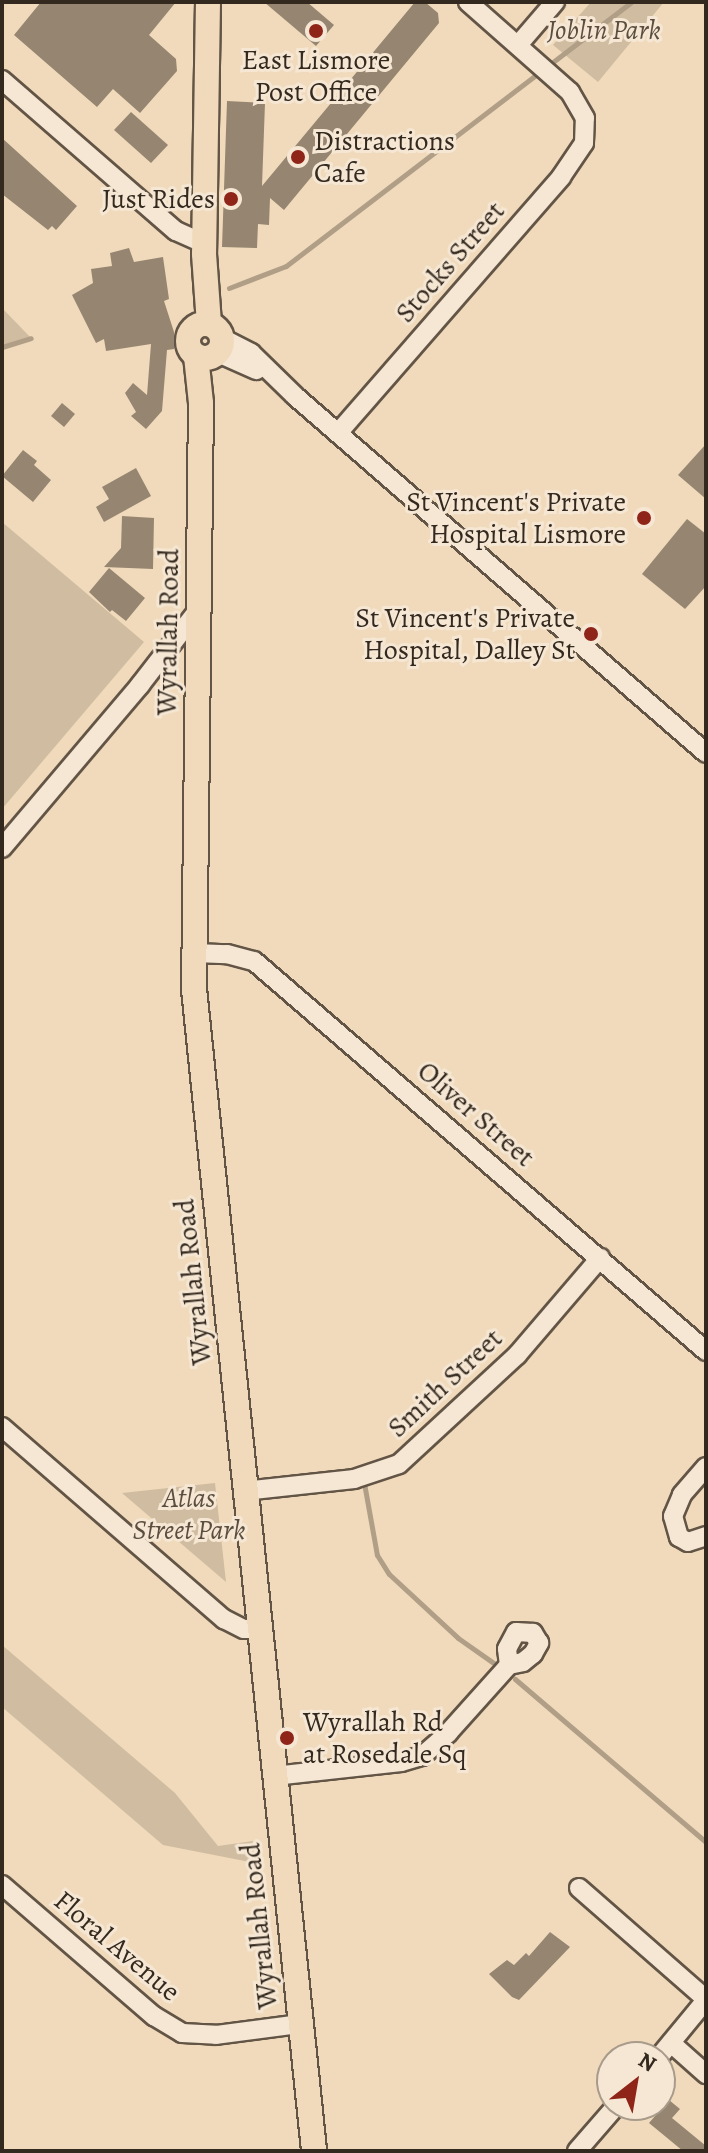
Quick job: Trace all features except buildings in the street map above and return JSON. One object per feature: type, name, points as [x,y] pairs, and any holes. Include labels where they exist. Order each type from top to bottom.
[{"type":"main road","name":"Wyrallah Road","points":[[203,4],[208,343],[201,403],[194,989],[314,2151]]},
{"type":"street","points":[[468,2],[518,45],[555,2]]},
{"type":"street","name":"Stocks Street","points":[[338,433],[569,167],[584,143],[585,118],[570,92],[518,45]]},
{"type":"street","points":[[2,80],[176,231],[205,249]]},
{"type":"street","points":[[208,343],[251,353],[295,396],[706,753]]},
{"type":"street","points":[[2,848],[140,685],[199,609]]},
{"type":"street","name":"Oliver Street","points":[[194,953],[227,954],[254,961],[706,1351]]},
{"type":"street","name":"Smith Street","points":[[244,1491],[354,1479],[399,1464],[517,1355],[600,1258]]},
{"type":"street","points":[[2,1427],[224,1619],[236,1627],[261,1629]]},
{"type":"street","points":[[706,1467],[682,1495],[673,1516],[679,1537],[688,1542],[706,1536]]},
{"type":"street","points":[[274,1776],[401,1762],[422,1756],[441,1740],[509,1665]]},
{"type":"street","name":"Floral Avenue","points":[[2,1885],[154,2016],[182,2033],[216,2035],[299,2024]]},
{"type":"street","points":[[579,1888],[706,2000],[672,2041]]},
{"type":"street","points":[[676,2056],[706,2074]]},
{"type":"street","points":[[577,2151],[603,2121]]},
{"type":"green space","name":"Joblin Park","points":[[591,2],[664,2],[598,82],[553,45]]},
{"type":"green space","points":[[3,309],[31,338],[2,347]]},
{"type":"green space","points":[[2,522],[144,642],[2,809]]},
{"type":"green space","name":"Atlas Street Park","points":[[215,1483],[226,1582],[122,1493]]},
{"type":"green space","points":[[2,1645],[175,1793],[218,1846],[253,1841],[255,1863],[163,1845],[2,1707]]},
{"type":"waterway","points":[[229,288],[286,266],[631,2]]},
{"type":"waterway","points":[[2,347],[31,338]]},
{"type":"waterway","points":[[364,1483],[377,1555],[389,1574],[458,1638],[495,1664]]},
{"type":"waterway","points":[[515,1679],[706,1842]]},
{"type":"place","name":"East Lismore Post Office","points":[[316,31]]},
{"type":"place","name":"Distractions Cafe","points":[[298,157]]},
{"type":"place","name":"Just Rides","points":[[231,199]]},
{"type":"place","name":"St Vincent's Private Hospital Lismore","points":[[644,518]]},
{"type":"place","name":"St Vincent's Private Hospital, Dalley St","points":[[591,634]]},
{"type":"place","name":"Wyrallah Rd at Rosedale Sq","points":[[287,1738]]}]
